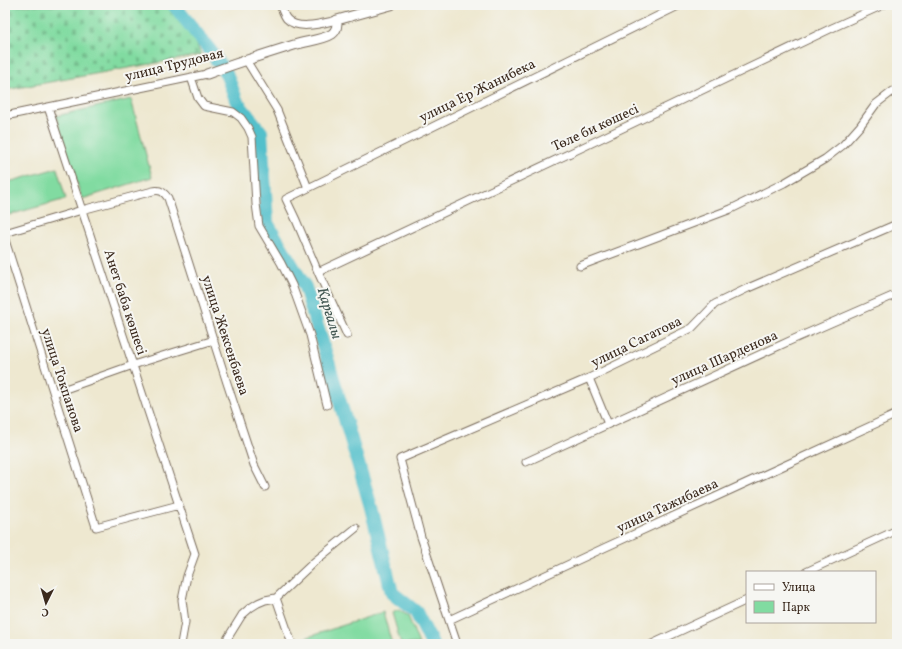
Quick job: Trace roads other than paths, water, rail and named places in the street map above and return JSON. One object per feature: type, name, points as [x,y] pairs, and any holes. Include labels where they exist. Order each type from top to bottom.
[{"type":"street","points":[[280,5],[286,19],[300,25],[312,25],[337,20],[391,5]]},
{"type":"street","name":"улица Ер Жанибека","points":[[318,272],[286,199],[680,5]]},
{"type":"street","name":"Төле би көшесі","points":[[318,272],[883,5]]},
{"type":"street","name":"улица Трудовая","points":[[5,116],[207,74],[296,44],[328,36],[336,31],[337,20]]},
{"type":"street","points":[[246,60],[277,110],[308,188]]},
{"type":"street","points":[[191,77],[198,98],[204,106],[233,112],[241,118],[252,137],[256,204],[259,226],[282,263],[292,284],[310,335],[327,405]]},
{"type":"street","points":[[580,266],[731,209],[784,183],[825,159],[843,145],[860,126],[876,104],[893,91],[897,90]]},
{"type":"street","name":"Анет баба көшесі","points":[[48,106],[196,554],[186,576],[182,600],[185,622],[181,644]]},
{"type":"street","name":"улица Жексенбаева","points":[[82,210],[157,190],[164,192],[168,198],[254,465],[265,486]]},
{"type":"street","points":[[5,233],[82,210]]},
{"type":"street","name":"улица Сагатова","points":[[449,620],[421,537],[400,460],[589,378],[692,328],[716,304],[748,288],[897,224]]},
{"type":"street","name":"улица Токпанова","points":[[5,240],[96,527],[179,505]]},
{"type":"street","points":[[318,272],[347,335]]},
{"type":"street","name":"улица Шарденова","points":[[526,462],[787,342],[897,294]]},
{"type":"street","points":[[54,393],[133,365],[214,340]]},
{"type":"street","points":[[589,378],[608,424]]},
{"type":"street","name":"улица Тажибаева","points":[[449,620],[897,414]]},
{"type":"street","points":[[224,644],[242,615],[258,602],[276,598],[314,562],[356,528]]},
{"type":"street","points":[[808,571],[897,530]]},
{"type":"street","points":[[276,598],[292,644]]},
{"type":"street","points":[[652,644],[746,600]]},
{"type":"street","points":[[449,620],[457,644]]},
{"type":"waterway","name":"Қарғалы","points":[[174,5],[226,73],[237,102],[261,132],[267,223],[305,287],[371,507],[392,593],[416,612],[432,644]]}]
